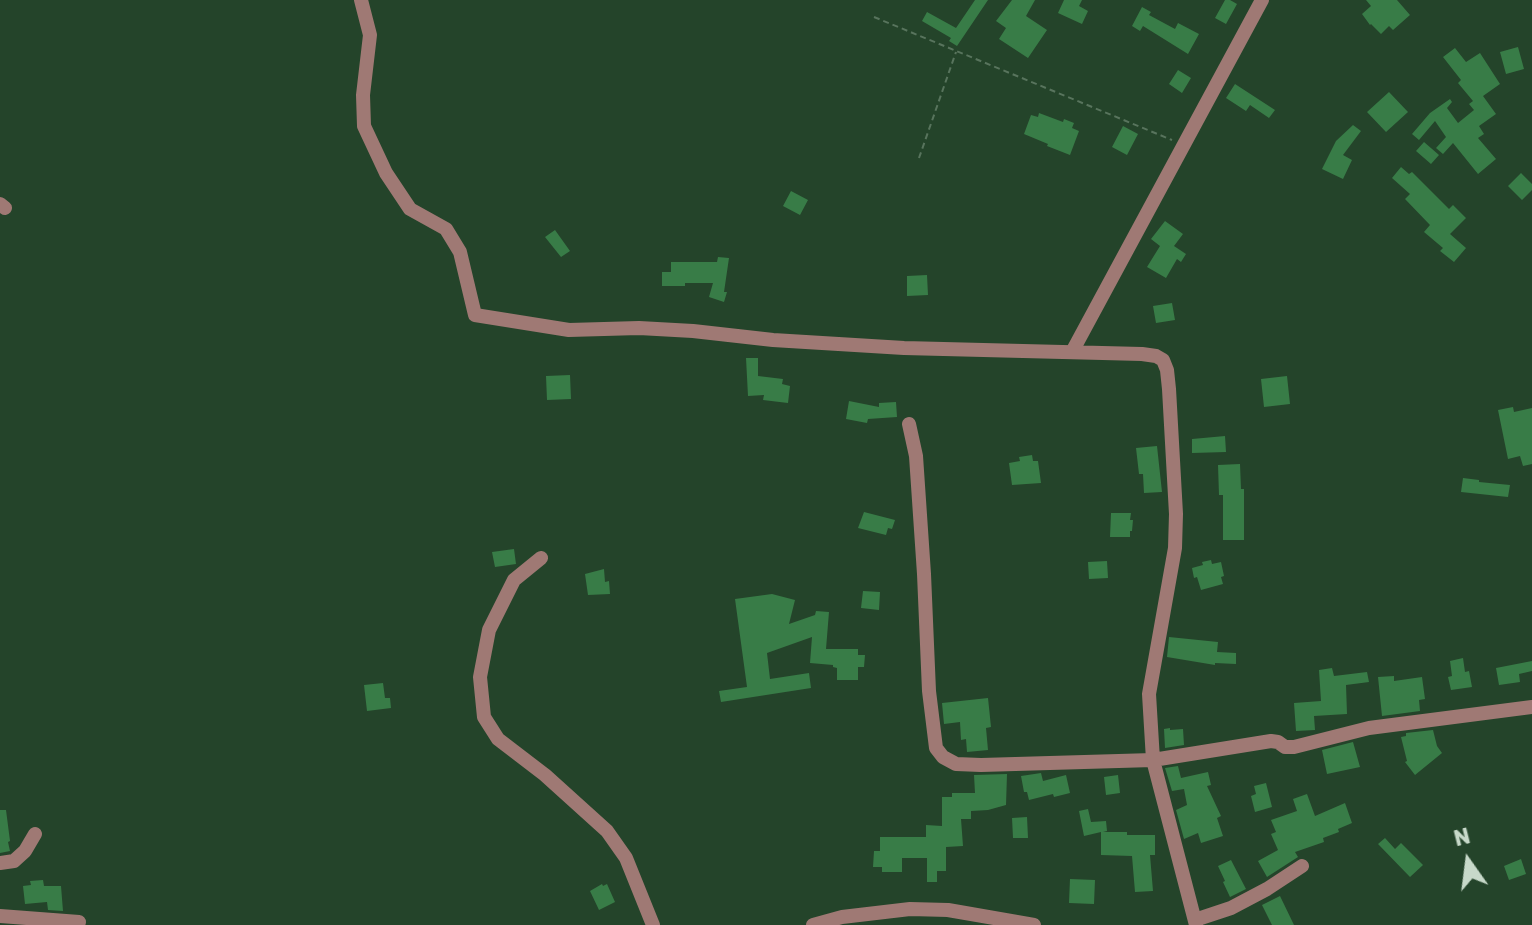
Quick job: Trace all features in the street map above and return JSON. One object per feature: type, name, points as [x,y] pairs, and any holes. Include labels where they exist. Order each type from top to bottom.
[{"type":"street","points":[[361,0],[370,35],[363,95],[364,126],[386,173],[410,209],[446,229],[460,252],[475,315],[569,330],[639,328],[773,340],[904,348],[1156,356],[1163,360],[1167,370],[1176,514],[1172,565],[1149,694],[1153,760],[1196,923],[1243,902],[1302,866]]},
{"type":"street","points":[[1072,352],[1262,0]]},
{"type":"street","points":[[909,424],[916,456],[929,691],[936,748],[956,764],[1153,760],[1271,741],[1294,747],[1369,728],[1532,707]]},
{"type":"street","points":[[541,558],[514,580],[489,630],[480,677],[484,717],[498,739],[545,775],[607,831],[626,858],[653,925]]},
{"type":"street","points":[[0,863],[14,861],[25,851],[35,834]]},
{"type":"street","points":[[813,925],[842,917],[910,909],[948,910],[1034,925]]},
{"type":"street","points":[[0,916],[79,922]]},
{"type":"path","points":[[874,17],[1184,145]]},
{"type":"path","points":[[919,158],[957,51]]},
{"type":"building","points":[[975,0],[988,0],[957,46],[949,41],[951,38],[922,21],[927,12],[956,28]]},
{"type":"building","points":[[1012,0],[1035,0],[1026,16],[1047,30],[1028,58],[999,39],[1006,28],[996,21]]},
{"type":"building","points":[[1064,0],[1082,0],[1079,6],[1088,11],[1082,24],[1058,13]]},
{"type":"building","points":[[1225,0],[1237,4],[1226,24],[1215,18]]},
{"type":"building","points":[[1366,0],[1397,0],[1410,15],[1393,30],[1389,26],[1381,34],[1362,14],[1371,6]]},
{"type":"building","points":[[1142,7],[1151,12],[1149,15],[1175,29],[1178,23],[1199,34],[1188,54],[1143,26],[1140,31],[1132,26]]},
{"type":"building","points":[[1518,47],[1524,69],[1506,74],[1500,52]]},
{"type":"building","points":[[1455,48],[1466,62],[1480,53],[1500,84],[1483,96],[1496,114],[1479,126],[1484,134],[1478,138],[1496,159],[1478,174],[1453,143],[1443,154],[1436,148],[1446,137],[1435,121],[1419,140],[1412,134],[1430,113],[1450,99],[1452,102],[1447,108],[1458,123],[1474,110],[1469,104],[1473,101],[1458,83],[1461,80],[1443,57]]},
{"type":"building","points":[[1178,70],[1191,78],[1182,93],[1169,84]]},
{"type":"building","points":[[1235,84],[1275,110],[1269,118],[1250,105],[1246,111],[1226,98]]},
{"type":"building","points":[[1389,92],[1408,112],[1386,132],[1367,112]]},
{"type":"building","points":[[1039,113],[1074,123],[1072,128],[1079,131],[1070,155],[1024,134],[1031,115],[1038,117]]},
{"type":"building","points":[[1353,125],[1361,131],[1343,155],[1352,160],[1343,179],[1322,169],[1336,141]]},
{"type":"building","points":[[1123,126],[1138,134],[1127,155],[1112,147]]},
{"type":"building","points":[[1424,142],[1439,155],[1431,164],[1416,151]]},
{"type":"building","points":[[1401,167],[1409,174],[1412,172],[1449,209],[1453,205],[1466,218],[1450,234],[1466,248],[1454,262],[1424,232],[1430,225],[1405,199],[1410,194],[1392,178]]},
{"type":"building","points":[[1521,173],[1532,184],[1532,190],[1522,200],[1508,186]]},
{"type":"building","points":[[791,191],[808,200],[800,215],[783,206]]},
{"type":"building","points":[[1165,221],[1183,234],[1174,246],[1186,254],[1181,262],[1177,259],[1166,278],[1147,267],[1160,246],[1151,239]]},
{"type":"building","points":[[555,230],[570,251],[561,257],[545,237]]},
{"type":"building","points":[[718,257],[729,258],[724,302],[709,297],[713,283],[662,286],[662,272],[671,272],[671,262],[717,262]]},
{"type":"building","points":[[927,275],[928,295],[907,296],[907,276]]},
{"type":"building","points":[[1172,303],[1175,320],[1156,323],[1153,306]]},
{"type":"building","points":[[746,358],[758,358],[758,376],[783,379],[782,384],[790,386],[788,403],[763,400],[764,395],[748,396]]},
{"type":"building","points":[[570,375],[571,399],[547,400],[546,376]]},
{"type":"building","points":[[1287,376],[1290,404],[1264,407],[1261,379]]},
{"type":"building","points":[[849,401],[879,407],[879,403],[896,402],[897,417],[868,419],[867,423],[846,419]]},
{"type":"building","points":[[1513,407],[1514,412],[1532,408],[1532,464],[1523,466],[1520,456],[1508,459],[1498,410]]},
{"type":"building","points":[[1225,436],[1226,452],[1192,453],[1192,439]]},
{"type":"building","points":[[1157,446],[1162,492],[1144,493],[1136,448]]},
{"type":"building","points":[[1032,455],[1033,461],[1038,461],[1041,483],[1012,485],[1009,463]]},
{"type":"building","points":[[1240,464],[1241,489],[1244,489],[1244,540],[1223,540],[1223,495],[1219,495],[1218,465]]},
{"type":"building","points":[[1463,478],[1510,485],[1508,497],[1461,492]]},
{"type":"building","points":[[864,512],[895,520],[892,529],[888,528],[886,535],[858,528]]},
{"type":"building","points":[[1111,513],[1131,513],[1130,537],[1110,537]]},
{"type":"building","points":[[514,549],[516,564],[495,567],[492,552]]},
{"type":"building","points":[[1211,560],[1212,564],[1221,562],[1223,584],[1201,590],[1192,568]]},
{"type":"building","points":[[1107,561],[1108,578],[1089,579],[1088,562]]},
{"type":"building","points":[[604,569],[610,594],[588,595],[585,574]]},
{"type":"building","points":[[863,591],[880,592],[879,610],[861,608]]},
{"type":"building","points":[[772,594],[795,600],[789,624],[815,615],[816,611],[829,612],[826,649],[858,649],[858,655],[865,655],[864,667],[858,667],[858,680],[837,680],[837,668],[833,665],[810,663],[812,637],[767,653],[770,679],[809,673],[811,688],[721,702],[719,691],[747,687],[735,599]]},
{"type":"building","points":[[1169,637],[1218,642],[1217,652],[1236,653],[1236,664],[1215,665],[1167,657]]},
{"type":"building","points":[[1463,658],[1472,687],[1451,690],[1448,677],[1452,676],[1450,661]]},
{"type":"building","points":[[1532,661],[1532,671],[1519,674],[1520,682],[1499,685],[1496,668]]},
{"type":"building","points":[[1332,668],[1334,676],[1367,672],[1369,682],[1346,685],[1347,714],[1314,716],[1315,730],[1296,731],[1294,703],[1321,701],[1319,670]]},
{"type":"building","points":[[1394,676],[1394,681],[1422,677],[1425,699],[1419,700],[1420,711],[1382,716],[1378,677]]},
{"type":"building","points":[[383,683],[385,698],[390,698],[391,708],[367,711],[364,685]]},
{"type":"building","points":[[988,698],[991,727],[986,728],[988,750],[967,752],[966,739],[961,740],[960,722],[944,724],[942,703]]},
{"type":"building","points":[[1164,729],[1183,729],[1184,745],[1165,748]]},
{"type":"building","points":[[1433,730],[1442,753],[1415,775],[1405,762],[1401,737],[1406,733]]},
{"type":"building","points":[[1353,742],[1360,767],[1327,774],[1322,750]]},
{"type":"building","points":[[1178,766],[1181,778],[1208,772],[1211,785],[1207,786],[1221,816],[1217,818],[1223,836],[1201,843],[1198,833],[1184,839],[1176,810],[1187,805],[1184,789],[1172,791],[1165,768]]},
{"type":"building","points":[[1041,773],[1043,781],[1066,775],[1070,793],[1029,800],[1021,776]]},
{"type":"building","points":[[1007,774],[1006,805],[971,811],[971,819],[961,819],[963,846],[946,847],[946,871],[937,871],[937,882],[927,882],[927,858],[902,858],[902,872],[882,872],[882,867],[873,867],[874,851],[880,851],[880,837],[926,837],[926,825],[942,826],[942,797],[952,797],[952,793],[975,793],[974,775]]},
{"type":"building","points":[[1118,775],[1120,793],[1106,795],[1104,777]]},
{"type":"building","points":[[1266,783],[1272,807],[1255,812],[1251,796],[1256,794],[1254,786]]},
{"type":"building","points":[[1307,794],[1315,816],[1345,803],[1352,823],[1323,838],[1324,842],[1295,852],[1298,857],[1267,877],[1258,861],[1278,850],[1271,834],[1276,832],[1271,820],[1297,811],[1293,799]]},
{"type":"building","points":[[1088,809],[1091,822],[1106,821],[1107,831],[1103,832],[1155,835],[1155,855],[1150,855],[1153,891],[1135,892],[1132,856],[1101,855],[1101,832],[1084,836],[1079,811]]},
{"type":"building","points":[[0,810],[6,810],[10,851],[0,853]]},
{"type":"building","points":[[1027,817],[1028,838],[1013,838],[1012,818]]},
{"type":"building","points":[[1385,838],[1395,849],[1401,843],[1423,865],[1410,877],[1378,844]]},
{"type":"building","points":[[1521,859],[1526,874],[1509,880],[1504,866]]},
{"type":"building","points":[[1231,860],[1246,889],[1230,897],[1218,866]]},
{"type":"building","points":[[1070,879],[1095,880],[1094,904],[1069,903]]},
{"type":"building","points":[[43,880],[44,886],[61,886],[63,911],[48,910],[47,902],[25,904],[23,886],[31,885],[30,881]]},
{"type":"building","points":[[607,884],[615,902],[599,910],[590,891]]},
{"type":"building","points":[[1280,896],[1294,925],[1272,925],[1262,905]]}]
